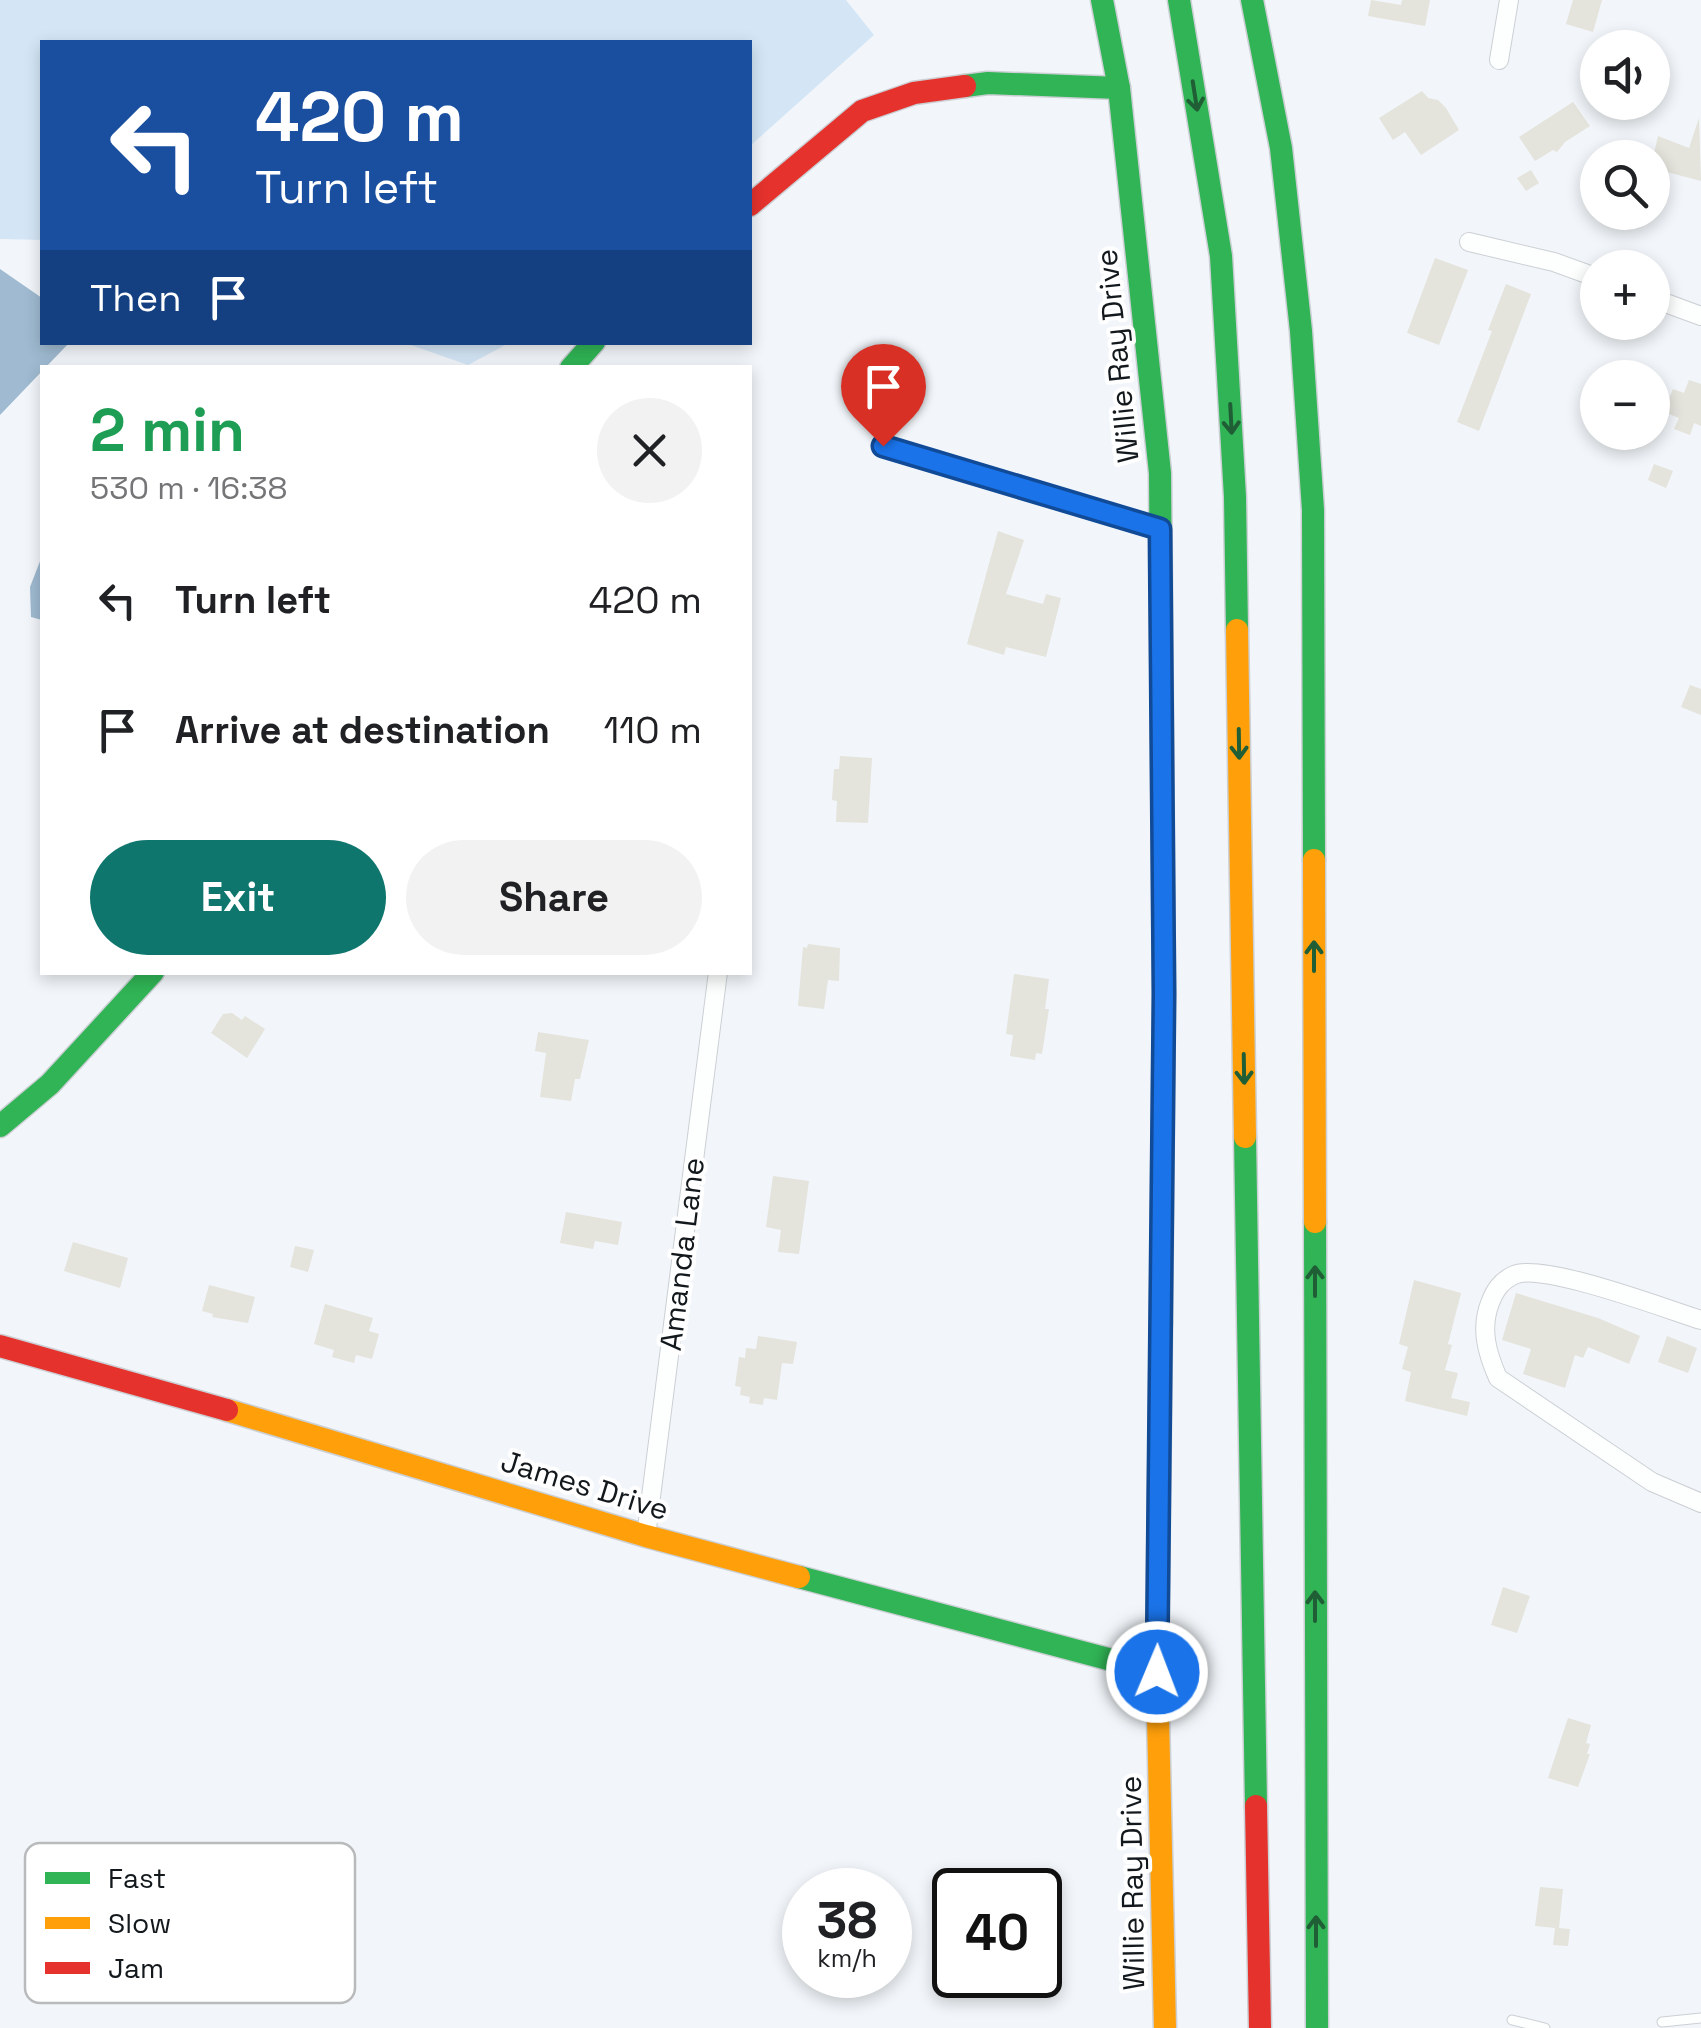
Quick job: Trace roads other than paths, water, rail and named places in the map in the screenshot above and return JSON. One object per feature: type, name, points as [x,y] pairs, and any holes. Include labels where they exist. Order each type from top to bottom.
[{"type":"main road","name":"Willie Ray Drive","points":[[1102,0],[1119,88],[1160,473],[1164,994],[1157,1672],[1166,2028]]},
{"type":"main road","points":[[1179,0],[1221,256],[1235,497],[1260,2028]]},
{"type":"main road","points":[[1252,0],[1280,148],[1301,330],[1313,510],[1317,2028]]},
{"type":"main road","points":[[752,203],[862,112],[914,93],[988,83],[1119,88]]},
{"type":"main road","points":[[574,365],[591,345]]},
{"type":"main road","points":[[0,1126],[50,1084],[150,975]]},
{"type":"main road","name":"James Drive","points":[[0,1346],[646,1536],[1157,1672]]},
{"type":"street","points":[[1500,60],[1509,0]]},
{"type":"street","points":[[1469,242],[1580,271]]},
{"type":"street","points":[[1670,305],[1701,316]]},
{"type":"street","name":"Amanda Lane","points":[[646,1536],[718,975]]},
{"type":"street","points":[[1701,1320],[1544,1272],[1517,1273],[1496,1288],[1484,1321],[1488,1356],[1498,1378],[1652,1482],[1701,1502]]},
{"type":"lane","points":[[883,446],[1160,529]]},
{"type":"lane","points":[[1662,2022],[1687,2024],[1701,2018]]},
{"type":"lane","points":[[1512,2020],[1545,2028]]}]
